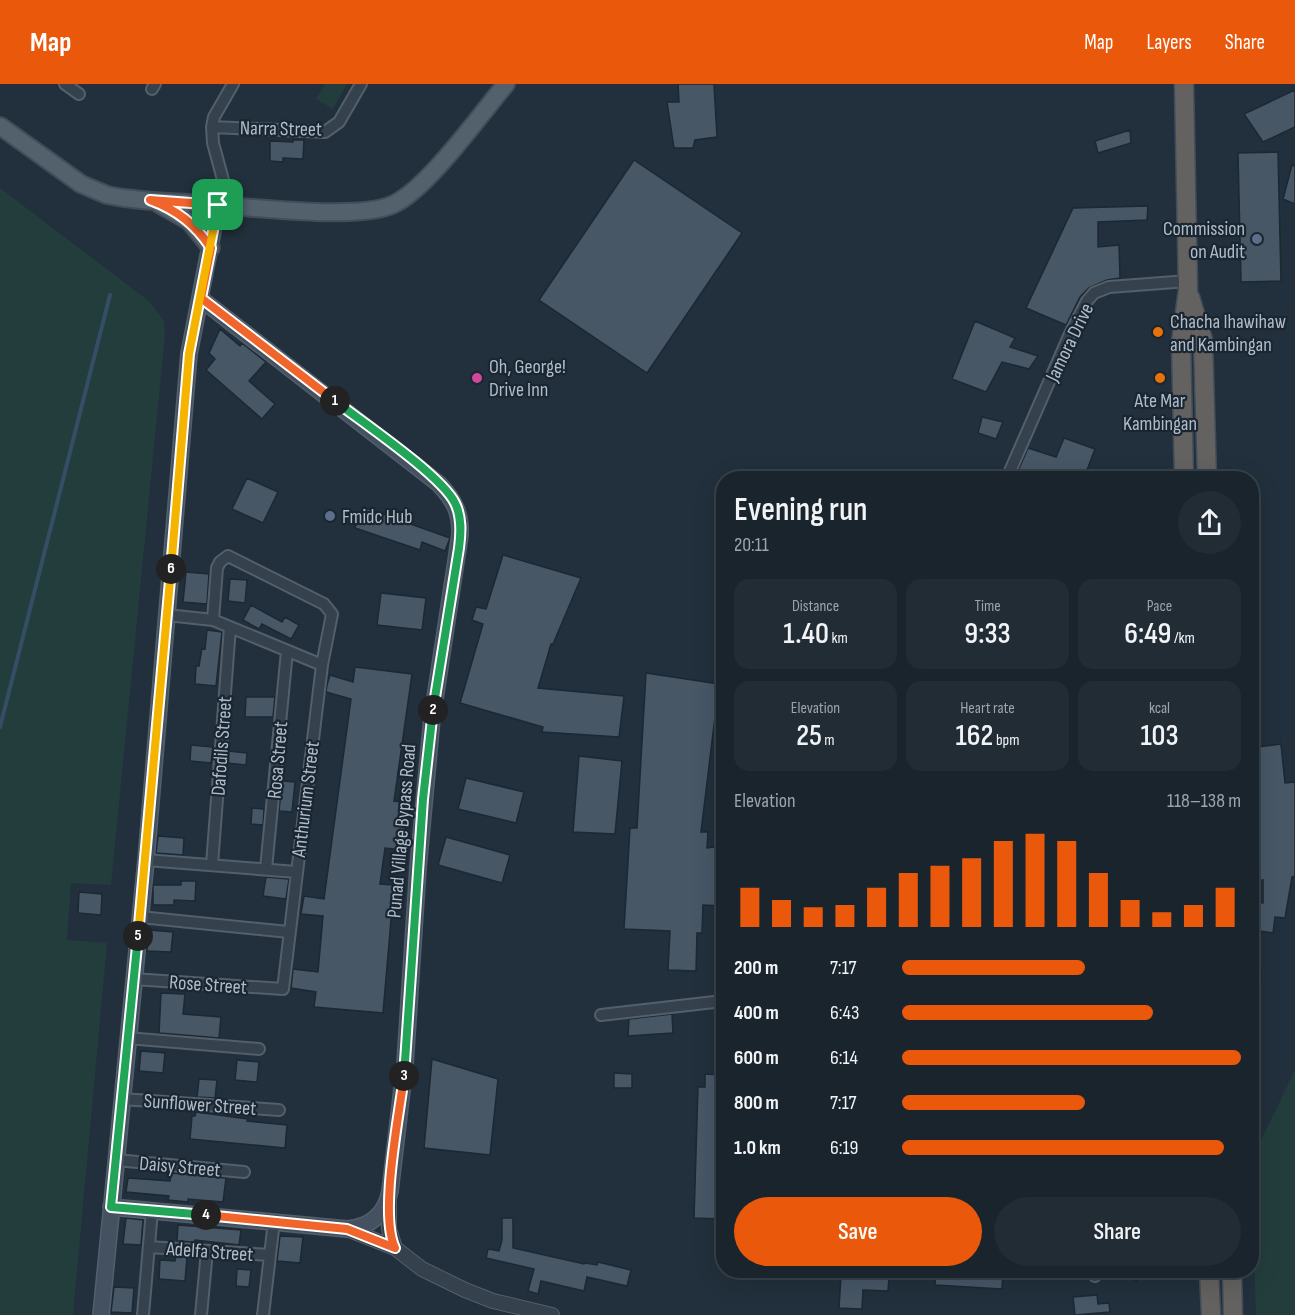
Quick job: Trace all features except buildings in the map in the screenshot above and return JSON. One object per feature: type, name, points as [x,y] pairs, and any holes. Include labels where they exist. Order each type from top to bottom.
[{"type":"highway","points":[[1184,84],[1188,285],[1181,342],[1184,471]]},
{"type":"highway","points":[[1188,285],[1203,340],[1207,471]]},
{"type":"highway","points":[[1209,1278],[1211,1315]]},
{"type":"highway","points":[[1232,1278],[1233,1315]]},
{"type":"main road","points":[[0,126],[89,189],[116,197],[218,205],[376,210],[394,204],[410,194],[426,179],[506,84]]},
{"type":"main road","points":[[150,200],[171,209],[189,221],[211,248]]},
{"type":"main road","points":[[101,1315],[146,860],[189,354],[218,205]]},
{"type":"main road","name":"Punad Village Bypass Road","points":[[201,298],[418,466],[448,493],[458,512],[461,524],[432,718],[423,799],[405,1064],[389,1199]]},
{"type":"main road","points":[[111,1207],[347,1229],[361,1227],[375,1219],[389,1199]]},
{"type":"street","points":[[65,84],[78,94]]},
{"type":"street","points":[[218,205],[224,180],[213,143],[212,127],[214,117],[233,84]]},
{"type":"street","name":"Narra Street","points":[[212,127],[325,132],[339,122],[361,84]]},
{"type":"street","name":"Jamora Drive","points":[[1010,471],[1069,336],[1087,301],[1094,293],[1109,286],[1188,285]]},
{"type":"street","name":"Anthurium Street","points":[[213,620],[217,568],[220,562],[228,556],[324,604],[331,610],[332,619],[322,665],[283,989]]},
{"type":"street","points":[[167,615],[213,620],[322,665]]},
{"type":"street","name":"Dafodils Street","points":[[212,865],[230,627]]},
{"type":"street","name":"Rosa Street","points":[[266,869],[287,651]]},
{"type":"street","points":[[146,860],[296,872]]},
{"type":"street","points":[[140,917],[289,932]]},
{"type":"street","name":"Rose Street","points":[[134,979],[283,989]]},
{"type":"street","points":[[601,1016],[716,1002]]},
{"type":"street","points":[[127,1038],[259,1049]]},
{"type":"street","name":"Sunflower Street","points":[[122,1099],[279,1110]]},
{"type":"street","name":"Daisy Street","points":[[116,1160],[244,1172]]},
{"type":"street","points":[[389,1199],[389,1229],[395,1248]]},
{"type":"street","points":[[143,1315],[152,1210]]},
{"type":"street","points":[[263,1315],[274,1221]]},
{"type":"street","points":[[347,1229],[395,1248],[422,1269],[465,1290],[523,1309],[552,1315]]},
{"type":"street","name":"Adelfa Street","points":[[149,1247],[270,1255]]},
{"type":"street","points":[[201,1315],[207,1251]]},
{"type":"green space","points":[[325,84],[347,84],[333,109],[316,99]]},
{"type":"green space","points":[[0,188],[150,302],[164,321],[165,335],[111,885],[71,883],[67,940],[107,943],[73,1315],[0,1315]]},
{"type":"green space","points":[[1295,1070],[1295,1315],[1256,1315],[1255,1278],[1259,1278],[1259,1144]]},
{"type":"waterway","points":[[0,727],[110,295]]},
{"type":"place","name":"Commission on Audit","points":[[1257,239]]},
{"type":"place","name":"Chacha Ihawihaw and Kambingan","points":[[1158,332]]},
{"type":"place","name":"Oh, George! Drive Inn","points":[[477,378]]},
{"type":"place","name":"Ate Mar Kambingan","points":[[1160,378]]},
{"type":"place","name":"Fmidc Hub","points":[[330,516]]},
{"type":"route","points":[[218,205],[150,200],[184,217],[197,229],[211,248],[201,298],[425,471],[455,502],[461,524],[457,564],[432,718],[423,799],[405,1064],[389,1199],[389,1229],[395,1248],[347,1229],[111,1207],[146,860],[189,354],[211,248],[218,205]]}]
